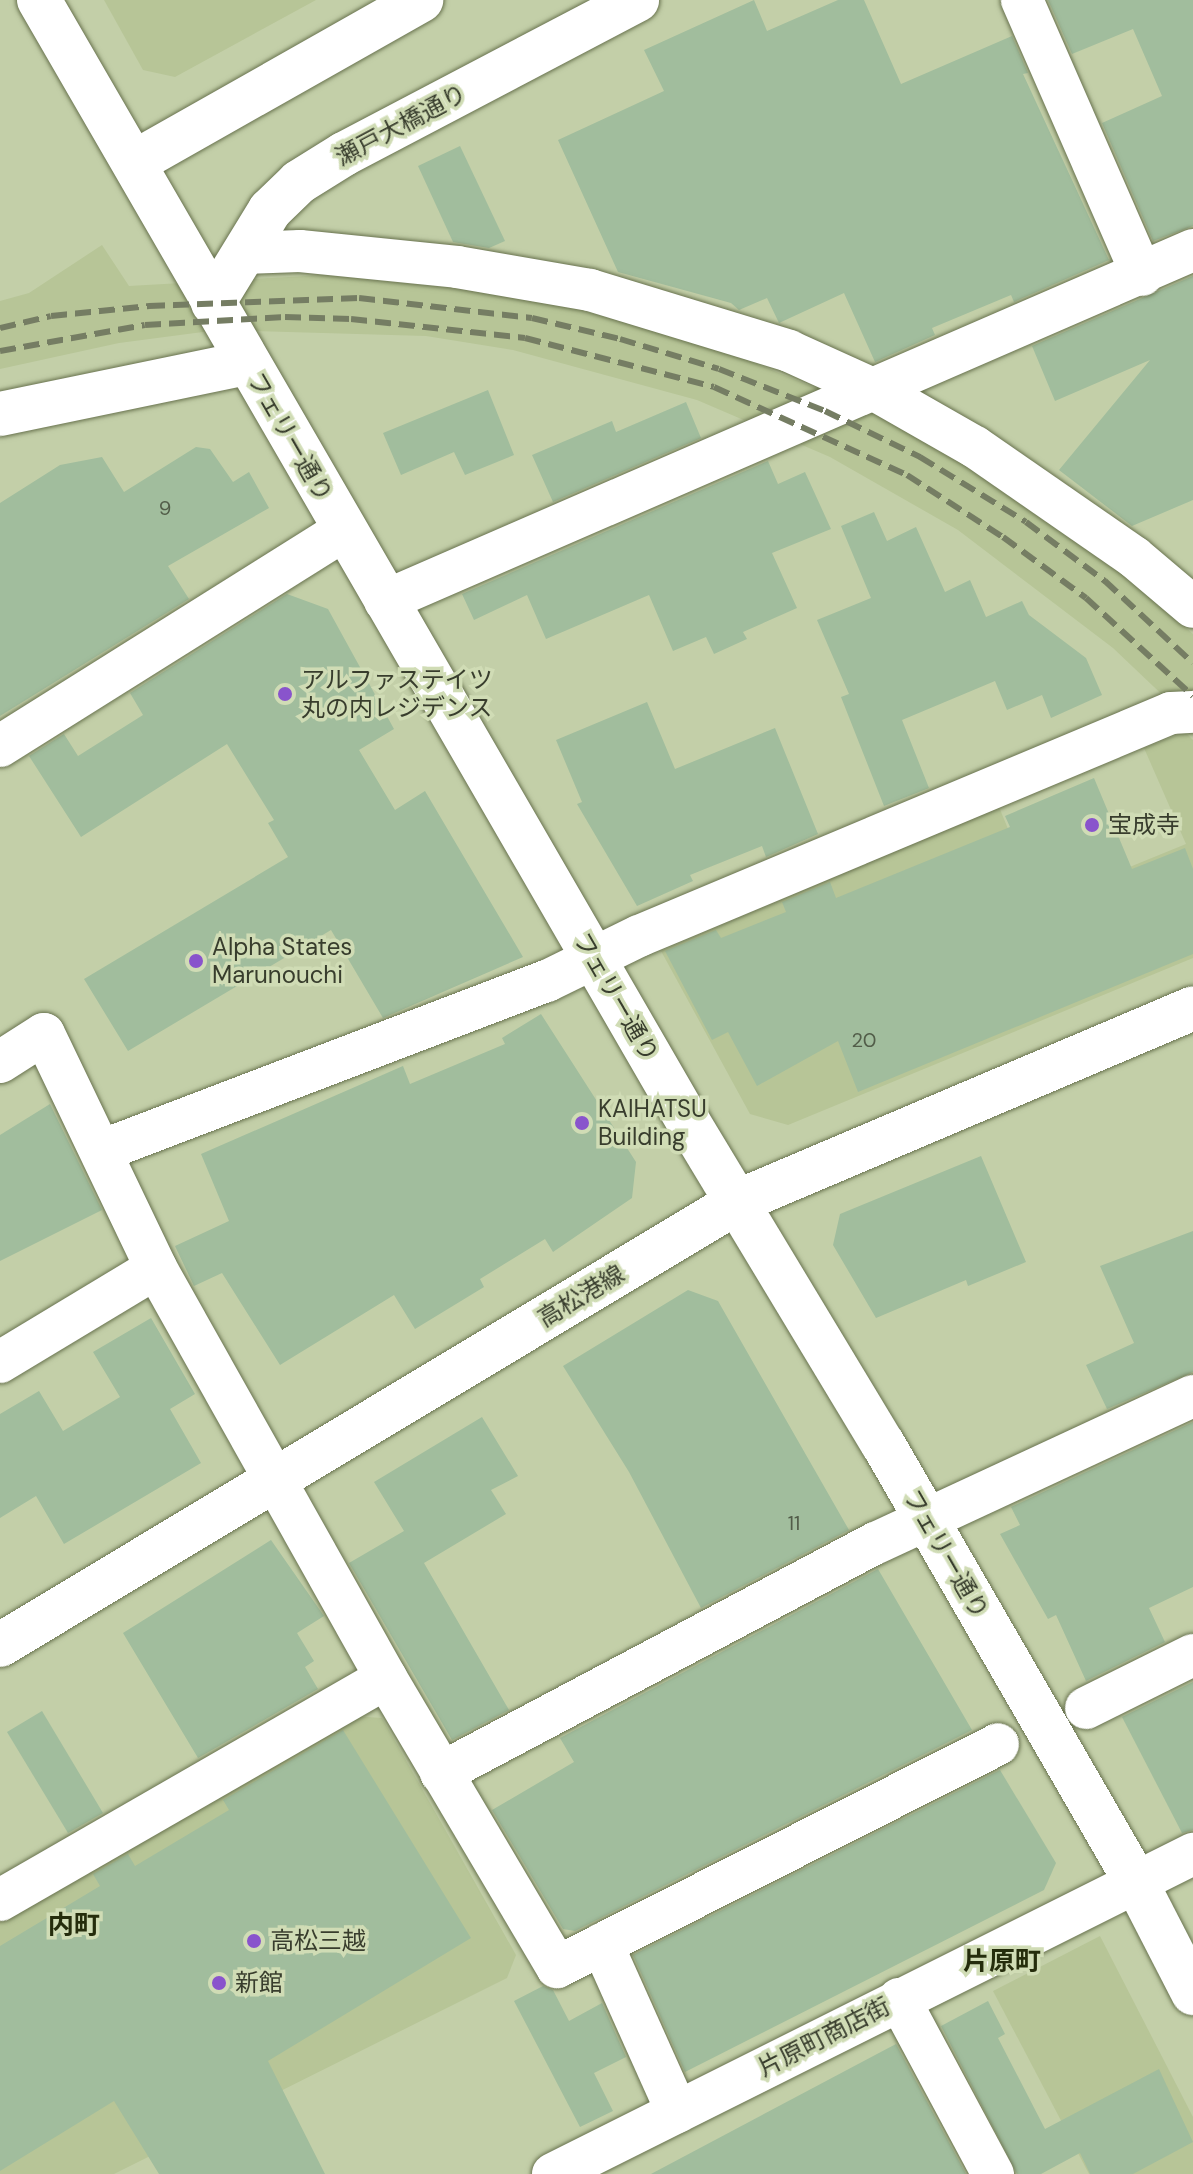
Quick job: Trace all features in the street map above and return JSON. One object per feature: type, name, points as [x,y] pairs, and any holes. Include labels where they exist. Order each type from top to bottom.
[{"type":"street","name":"フェリー通り","points":[[39,0],[385,601],[926,1519],[1136,1882],[1193,1993]]},
{"type":"street","points":[[135,162],[421,0]]},
{"type":"street","points":[[1022,0],[1142,275]]},
{"type":"street","name":"瀬戸大橋通り","points":[[213,303],[270,210],[299,182],[610,6]]},
{"type":"street","points":[[385,601],[1142,275],[1193,250]]},
{"type":"street","points":[[244,253],[300,251],[457,267],[590,290],[789,351],[875,390],[975,447],[1072,512],[1193,607]]},
{"type":"street","points":[[0,414],[247,363]]},
{"type":"street","points":[[0,746],[344,530]]},
{"type":"street","points":[[101,1151],[547,981],[594,958],[1171,713],[1193,712]]},
{"type":"street","name":"高松港線","points":[[0,1645],[739,1201],[1193,1008]]},
{"type":"street","points":[[0,1062],[44,1034],[156,1268],[386,1678],[557,1967],[998,1744]]},
{"type":"street","points":[[0,1362],[156,1268]]},
{"type":"street","points":[[441,1773],[926,1519],[1193,1396]]},
{"type":"street","points":[[1086,1708],[1193,1655]]},
{"type":"street","points":[[0,1900],[386,1678]]},
{"type":"street","points":[[1136,1882],[1193,1854]]},
{"type":"street","name":"片原町商店街","points":[[553,2174],[1136,1882]]},
{"type":"street","points":[[602,1944],[677,2112]]},
{"type":"street","points":[[899,1999],[993,2174]]},
{"type":"shaded area","points":[[104,0],[316,0],[175,77],[143,70]]},
{"type":"shaded area","points":[[102,245],[129,286],[324,275],[530,296],[723,350],[871,411],[1062,522],[1193,634],[1193,724],[1113,648],[958,530],[830,457],[697,400],[513,350],[426,336],[218,330],[119,343],[0,369],[0,301],[29,293]]},
{"type":"shaded area","points":[[1185,732],[1193,740],[1193,958],[788,1125],[750,1114],[661,951],[999,807],[1039,904],[1186,844],[1144,748]]},
{"type":"shaded area","name":"高松三越","points":[[352,1716],[382,1718],[516,1955],[507,1978],[114,2174],[0,2174],[0,1922]]},
{"type":"shaded area","points":[[1100,1936],[1193,2117],[1193,2174],[1089,2174],[993,1991]]},
{"type":"building","points":[[754,0],[767,31],[838,0],[864,0],[901,84],[1012,36],[1028,73],[1023,74],[1109,260],[1014,302],[1011,295],[932,328],[935,335],[875,362],[844,293],[779,323],[767,298],[739,310],[731,303],[618,272],[558,140],[664,91],[644,50]]},
{"type":"building","points":[[1048,0],[1193,0],[1193,226],[1153,241],[1102,123],[1162,96],[1133,29],[1072,54]]},
{"type":"building","points":[[460,146],[505,241],[489,248],[453,242],[418,166]]},
{"type":"building","points":[[1193,276],[1193,500],[1132,526],[1059,470],[1150,360],[1055,401],[1032,346]]},
{"type":"building","points":[[488,390],[514,455],[465,475],[454,452],[401,475],[383,433]]},
{"type":"building","points":[[686,402],[701,438],[553,502],[532,455],[612,421],[616,432]]},
{"type":"building","points":[[196,447],[210,449],[233,482],[249,472],[269,508],[168,566],[189,599],[0,716],[0,503],[60,465],[102,457],[124,492]]},
{"type":"building","points":[[768,461],[778,484],[805,472],[831,529],[772,553],[797,608],[743,632],[747,639],[714,654],[706,637],[673,651],[649,595],[546,639],[527,595],[474,620],[462,594]]},
{"type":"building","points":[[874,512],[887,541],[916,527],[945,592],[970,580],[986,617],[1022,601],[1029,615],[1086,658],[1102,695],[1051,718],[1042,695],[1007,710],[995,681],[902,720],[929,788],[884,806],[841,697],[849,694],[817,620],[871,598],[841,526]]},
{"type":"building","points":[[287,594],[328,609],[394,729],[359,750],[395,810],[425,791],[523,957],[383,1018],[331,930],[128,1051],[84,979],[288,857],[268,823],[274,820],[227,744],[81,837],[29,756],[64,734],[78,756],[143,715],[130,693]]},
{"type":"building","points":[[647,702],[675,769],[775,728],[818,834],[766,857],[762,846],[690,875],[693,881],[637,906],[577,804],[582,802],[556,740]]},
{"type":"building","points":[[1094,778],[1132,869],[1185,848],[1193,869],[1193,954],[858,1092],[838,1041],[757,1086],[728,1032],[712,1040],[665,951],[716,930],[721,938],[786,912],[782,902],[830,882],[836,898],[1010,827],[1005,816]]},
{"type":"building","points":[[541,1014],[636,1162],[632,1198],[553,1252],[545,1239],[480,1279],[484,1287],[415,1329],[394,1295],[280,1365],[222,1273],[194,1286],[175,1246],[229,1221],[201,1154],[403,1066],[410,1084],[505,1044],[502,1038]]},
{"type":"building","points":[[50,1104],[102,1210],[0,1261],[0,1135]]},
{"type":"building","points":[[981,1156],[1026,1262],[968,1286],[966,1280],[876,1318],[833,1245],[840,1214]]},
{"type":"building","points":[[1193,1231],[1193,1372],[1107,1409],[1086,1365],[1134,1343],[1100,1266]]},
{"type":"building","points":[[688,1290],[718,1301],[849,1530],[701,1608],[629,1472],[563,1366]]},
{"type":"building","points":[[151,1318],[195,1394],[170,1409],[201,1463],[64,1544],[36,1496],[0,1518],[0,1414],[39,1391],[63,1431],[120,1397],[93,1352]]},
{"type":"building","points":[[482,1417],[518,1476],[491,1490],[506,1514],[424,1563],[509,1710],[452,1740],[349,1563],[404,1531],[374,1482]]},
{"type":"building","points":[[1193,1422],[1193,1587],[1149,1608],[1165,1642],[1086,1681],[1056,1615],[1048,1619],[1000,1534],[1020,1525],[1011,1507]]},
{"type":"building","points":[[271,1540],[324,1616],[297,1633],[314,1661],[305,1667],[318,1689],[198,1758],[123,1633]]},
{"type":"building","points":[[878,1569],[972,1730],[575,1931],[563,1929],[492,1810],[574,1762],[560,1738]]},
{"type":"building","points":[[1193,1682],[1193,1830],[1182,1833],[1122,1717]]},
{"type":"building","points":[[42,1711],[103,1813],[68,1833],[7,1732]]},
{"type":"building","name":"高松三越","points":[[343,1730],[471,1938],[268,2061],[325,2174],[159,2174],[114,2101],[0,2171],[0,1946],[100,1886],[93,1874],[128,1854],[135,1866],[229,1810],[223,1800]]},
{"type":"building","points":[[1000,1770],[1056,1863],[1044,1890],[685,2072],[633,1955]]},
{"type":"building","points":[[543,1986],[553,1990],[569,2021],[602,2003],[626,2057],[594,2073],[613,2111],[580,2127],[514,2001]]},
{"type":"building","points":[[988,2001],[1005,2034],[998,2038],[1045,2129],[1159,2069],[1193,2142],[1133,2174],[1090,2174],[1080,2153],[1041,2174],[1017,2174],[941,2026]]},
{"type":"building","points":[[896,2044],[966,2174],[651,2174],[877,2054]]},
{"type":"railway","points":[[0,328],[51,316],[149,306],[359,298],[532,318],[620,339],[719,369],[825,411],[920,457],[1026,522],[1105,581],[1193,663]]},
{"type":"railway","points":[[0,351],[145,325],[285,317],[351,319],[525,338],[714,387],[907,475],[1003,537],[1086,598],[1193,696]]},
{"type":"place","name":"アルファステイツ 丸の内レジデンス","points":[[285,694]]},
{"type":"place","name":"宝成寺","points":[[1092,825]]},
{"type":"place","name":"Alpha States Marunouchi","points":[[196,961]]},
{"type":"place","name":"KAIHATSU Building","points":[[582,1123]]},
{"type":"place","name":"高松三越","points":[[254,1941]]},
{"type":"place","name":"新館","points":[[219,1983]]},
{"type":"district","name":"内町","points":[[74,1926]]},
{"type":"district","name":"片原町","points":[[1002,1962]]}]
